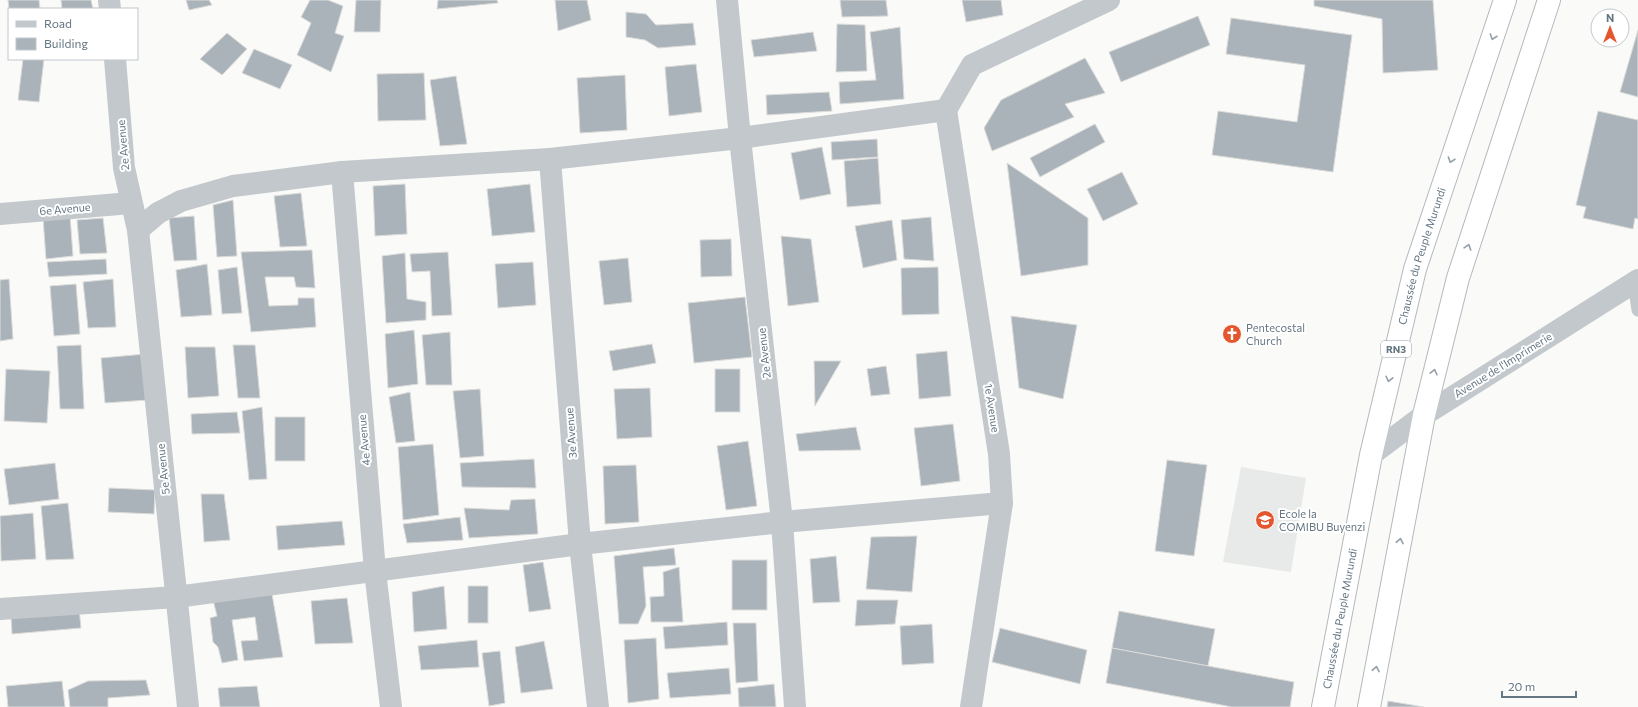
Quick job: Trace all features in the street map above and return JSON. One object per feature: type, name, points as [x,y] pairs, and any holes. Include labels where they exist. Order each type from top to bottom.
[{"type":"highway","name":"Chaussée du Peuple Murundi","points":[[1323,707],[1371,455],[1415,269],[1506,0]]},
{"type":"highway","points":[[1369,707],[1424,415],[1458,278],[1549,0]]},
{"type":"street","name":"2e Avenue","points":[[727,0],[740,138],[782,522],[795,707]]},
{"type":"street","points":[[138,230],[158,213],[181,202],[233,186],[342,172],[550,159],[740,138],[946,110],[972,64],[1109,0]]},
{"type":"street","name":"2e Avenue","points":[[115,60],[124,168],[138,230]]},
{"type":"street","name":"1e Avenue","points":[[946,110],[998,454],[1002,504],[971,707]]},
{"type":"street","name":"3e Avenue","points":[[550,159],[580,544],[598,707]]},
{"type":"street","name":"4e Avenue","points":[[342,172],[375,571],[391,707]]},
{"type":"street","name":"6e Avenue","points":[[0,214],[131,203]]},
{"type":"street","name":"5e Avenue","points":[[138,230],[188,707]]},
{"type":"street","name":"Avenue de l'Imprimerie","points":[[1371,455],[1424,415],[1636,281]]},
{"type":"street","points":[[0,609],[176,597],[580,544],[782,522],[1002,504]]},
{"type":"lane","points":[[1636,281],[1638,310]]},
{"type":"shaded area","name":"Ecole la COMIBU Buyenzi","points":[[1241,467],[1306,478],[1291,572],[1223,562]]},
{"type":"building","points":[[8,0],[39,0],[40,8],[9,8]]},
{"type":"building","points":[[61,0],[91,0],[93,8],[62,8]]},
{"type":"building","points":[[186,0],[209,0],[212,5],[189,10]]},
{"type":"building","points":[[310,0],[328,0],[343,6],[335,33],[344,36],[331,72],[297,55],[311,23],[301,17]]},
{"type":"building","points":[[356,0],[381,0],[380,32],[354,32]]},
{"type":"building","points":[[438,0],[497,0],[498,3],[437,9]]},
{"type":"building","points":[[555,0],[587,0],[591,20],[558,31]]},
{"type":"building","points":[[840,0],[886,0],[888,16],[842,17]]},
{"type":"building","points":[[962,0],[1001,0],[1003,15],[966,22]]},
{"type":"building","points":[[1314,0],[1433,0],[1438,70],[1383,73],[1382,19],[1314,6]]},
{"type":"building","points":[[626,12],[646,14],[656,25],[693,23],[696,45],[658,48],[645,40],[626,37]]},
{"type":"building","points":[[1198,16],[1210,45],[1121,82],[1109,52]]},
{"type":"building","points":[[1231,18],[1352,35],[1333,172],[1212,155],[1218,111],[1297,122],[1305,65],[1226,54]]},
{"type":"building","points":[[837,24],[865,25],[867,71],[836,72]]},
{"type":"building","points":[[900,27],[904,99],[840,104],[839,82],[876,80],[870,32]]},
{"type":"building","points":[[1638,30],[1638,97],[1620,92]]},
{"type":"building","points":[[813,32],[817,51],[754,57],[751,40]]},
{"type":"building","points":[[227,33],[247,49],[222,75],[200,59]]},
{"type":"building","points":[[254,49],[292,65],[280,89],[242,73]]},
{"type":"building","points":[[1085,58],[1105,93],[1065,104],[1074,117],[992,151],[984,128],[1001,100]]},
{"type":"building","points":[[23,60],[44,60],[39,102],[18,100]]},
{"type":"building","points":[[696,64],[702,112],[669,116],[665,67]]},
{"type":"building","points":[[424,73],[426,120],[378,121],[377,74]]},
{"type":"building","points":[[625,75],[627,130],[580,133],[577,78]]},
{"type":"building","points":[[456,76],[467,144],[440,146],[430,80]]},
{"type":"building","points":[[829,92],[832,111],[767,115],[766,95]]},
{"type":"building","points":[[1598,111],[1638,120],[1638,219],[1635,218],[1633,229],[1583,218],[1586,207],[1576,205]]},
{"type":"building","points":[[1095,124],[1105,142],[1040,177],[1030,158]]},
{"type":"building","points":[[877,139],[878,157],[832,160],[831,142]]},
{"type":"building","points":[[822,147],[831,194],[800,200],[791,153]]},
{"type":"building","points":[[878,158],[881,204],[847,207],[844,161]]},
{"type":"building","points":[[1007,163],[1088,218],[1088,265],[1021,276]]},
{"type":"building","points":[[1122,172],[1138,204],[1103,221],[1087,189]]},
{"type":"building","points":[[405,184],[407,234],[375,236],[373,186]]},
{"type":"building","points":[[530,184],[535,232],[492,236],[487,189]]},
{"type":"building","points":[[301,193],[307,246],[280,247],[274,196]]},
{"type":"building","points":[[233,200],[237,256],[217,257],[213,205]]},
{"type":"building","points":[[70,215],[73,256],[46,259],[43,218]]},
{"type":"building","points":[[194,216],[197,260],[174,261],[169,218]]},
{"type":"building","points":[[931,217],[934,261],[904,259],[901,220]]},
{"type":"building","points":[[103,218],[107,253],[80,254],[77,220]]},
{"type":"building","points":[[892,220],[897,260],[863,268],[855,226]]},
{"type":"building","points":[[781,236],[811,239],[819,302],[788,306]]},
{"type":"building","points":[[731,239],[732,276],[701,277],[700,240]]},
{"type":"building","points":[[312,250],[315,288],[296,287],[294,277],[265,277],[269,306],[298,305],[298,298],[314,298],[316,327],[251,332],[241,252]]},
{"type":"building","points":[[448,252],[452,315],[432,316],[430,271],[412,272],[410,254]]},
{"type":"building","points":[[405,253],[407,299],[426,302],[426,320],[386,323],[382,256]]},
{"type":"building","points":[[628,258],[632,302],[604,305],[599,261]]},
{"type":"building","points":[[106,259],[107,274],[49,277],[47,262]]},
{"type":"building","points":[[533,262],[536,305],[498,308],[495,264]]},
{"type":"building","points":[[207,264],[212,315],[181,317],[176,270]]},
{"type":"building","points":[[237,267],[242,313],[222,314],[218,270]]},
{"type":"building","points":[[938,267],[939,314],[902,315],[901,268]]},
{"type":"building","points":[[9,279],[13,339],[0,341],[0,280]]},
{"type":"building","points":[[113,279],[116,327],[88,328],[83,282]]},
{"type":"building","points":[[76,284],[80,334],[54,336],[50,286]]},
{"type":"building","points":[[745,297],[752,357],[694,363],[688,303]]},
{"type":"building","points":[[1011,316],[1077,325],[1063,399],[1019,388]]},
{"type":"building","points":[[414,330],[418,384],[388,388],[385,334]]},
{"type":"building","points":[[450,332],[452,385],[426,385],[422,335]]},
{"type":"building","points":[[652,344],[656,363],[613,371],[609,351]]},
{"type":"building","points":[[81,345],[84,409],[60,409],[57,346]]},
{"type":"building","points":[[233,345],[255,345],[260,398],[238,398]]},
{"type":"building","points":[[185,347],[215,347],[219,396],[188,398]]},
{"type":"building","points":[[947,351],[951,396],[919,399],[916,354]]},
{"type":"building","points":[[145,354],[148,400],[105,403],[101,358]]},
{"type":"building","points":[[814,361],[841,361],[815,406]]},
{"type":"building","points":[[886,366],[890,394],[871,396],[867,369]]},
{"type":"building","points":[[6,369],[50,371],[47,423],[4,421]]},
{"type":"building","points":[[715,369],[740,369],[740,412],[715,412]]},
{"type":"building","points":[[650,388],[652,437],[617,439],[614,389]]},
{"type":"building","points":[[480,389],[484,456],[460,458],[453,391]]},
{"type":"building","points":[[410,392],[415,441],[396,443],[389,397]]},
{"type":"building","points":[[262,407],[267,479],[249,480],[242,411]]},
{"type":"building","points":[[237,412],[240,433],[192,434],[191,414]]},
{"type":"building","points":[[275,417],[305,417],[305,461],[275,461]]},
{"type":"building","points":[[953,424],[960,481],[921,486],[914,428]]},
{"type":"building","points":[[856,427],[861,450],[799,451],[796,434]]},
{"type":"building","points":[[748,441],[757,506],[726,510],[717,446]]},
{"type":"building","points":[[433,444],[439,515],[403,520],[398,447]]},
{"type":"building","points":[[534,459],[536,488],[462,487],[460,463]]},
{"type":"building","points":[[1167,460],[1207,465],[1194,556],[1155,551]]},
{"type":"building","points":[[55,463],[59,499],[9,505],[4,469]]},
{"type":"building","points":[[636,465],[639,522],[605,524],[603,466]]},
{"type":"building","points":[[109,488],[155,490],[154,514],[108,512]]},
{"type":"building","points":[[201,494],[224,494],[230,540],[204,542]]},
{"type":"building","points":[[535,499],[538,534],[469,538],[464,508],[509,510],[511,500]]},
{"type":"building","points":[[68,503],[74,559],[46,560],[41,506]]},
{"type":"building","points":[[33,513],[36,559],[1,561],[0,516]]},
{"type":"building","points":[[460,517],[463,540],[407,543],[403,524]]},
{"type":"building","points":[[342,521],[345,545],[278,550],[276,526]]},
{"type":"building","points":[[917,536],[912,592],[866,589],[871,537]]},
{"type":"building","points":[[674,548],[676,565],[643,567],[646,606],[638,624],[619,624],[614,556]]},
{"type":"building","points":[[836,556],[840,602],[813,603],[810,559]]},
{"type":"building","points":[[732,560],[767,560],[767,610],[732,610]]},
{"type":"building","points":[[543,562],[551,609],[529,612],[523,565]]},
{"type":"building","points":[[679,567],[683,622],[651,622],[650,597],[664,596],[663,572]]},
{"type":"building","points":[[444,586],[447,629],[414,632],[412,592]]},
{"type":"building","points":[[468,586],[488,586],[488,623],[468,623]]},
{"type":"building","points":[[272,594],[283,657],[244,661],[241,641],[258,640],[255,617],[232,620],[238,660],[222,663],[218,647],[213,642],[210,618],[217,616],[213,600]]},
{"type":"building","points":[[347,598],[353,643],[315,644],[311,601]]},
{"type":"building","points":[[857,600],[898,600],[895,624],[855,626]]},
{"type":"building","points":[[79,608],[81,628],[12,634],[11,616]]},
{"type":"building","points":[[1119,611],[1215,629],[1208,666],[1112,648]]},
{"type":"building","points":[[727,622],[728,645],[665,649],[663,627]]},
{"type":"building","points":[[733,623],[756,623],[758,681],[736,683]]},
{"type":"building","points":[[932,624],[934,663],[902,665],[900,626]]},
{"type":"building","points":[[1000,628],[1087,650],[1080,684],[992,662]]},
{"type":"building","points":[[656,638],[659,699],[628,703],[624,640]]},
{"type":"building","points":[[477,640],[479,667],[421,670],[418,646]]},
{"type":"building","points":[[544,641],[553,689],[521,693],[515,647]]},
{"type":"building","points":[[1112,648],[1294,682],[1290,707],[1232,707],[1106,683]]},
{"type":"building","points":[[500,651],[505,703],[489,706],[482,653]]},
{"type":"building","points":[[729,668],[731,694],[670,698],[667,673]]},
{"type":"building","points":[[146,680],[150,695],[108,698],[108,707],[70,707],[68,690],[88,681]]},
{"type":"building","points":[[62,681],[65,707],[8,707],[6,686]]},
{"type":"building","points":[[774,684],[776,707],[739,707],[738,688]]},
{"type":"building","points":[[257,686],[260,707],[220,707],[218,688]]},
{"type":"building","points":[[1388,701],[1424,707],[1387,707]]},
{"type":"place","name":"Pentecostal Church","points":[[1232,334]]},
{"type":"place","name":"Ecole la COMIBU Buyenzi","points":[[1265,520]]}]
